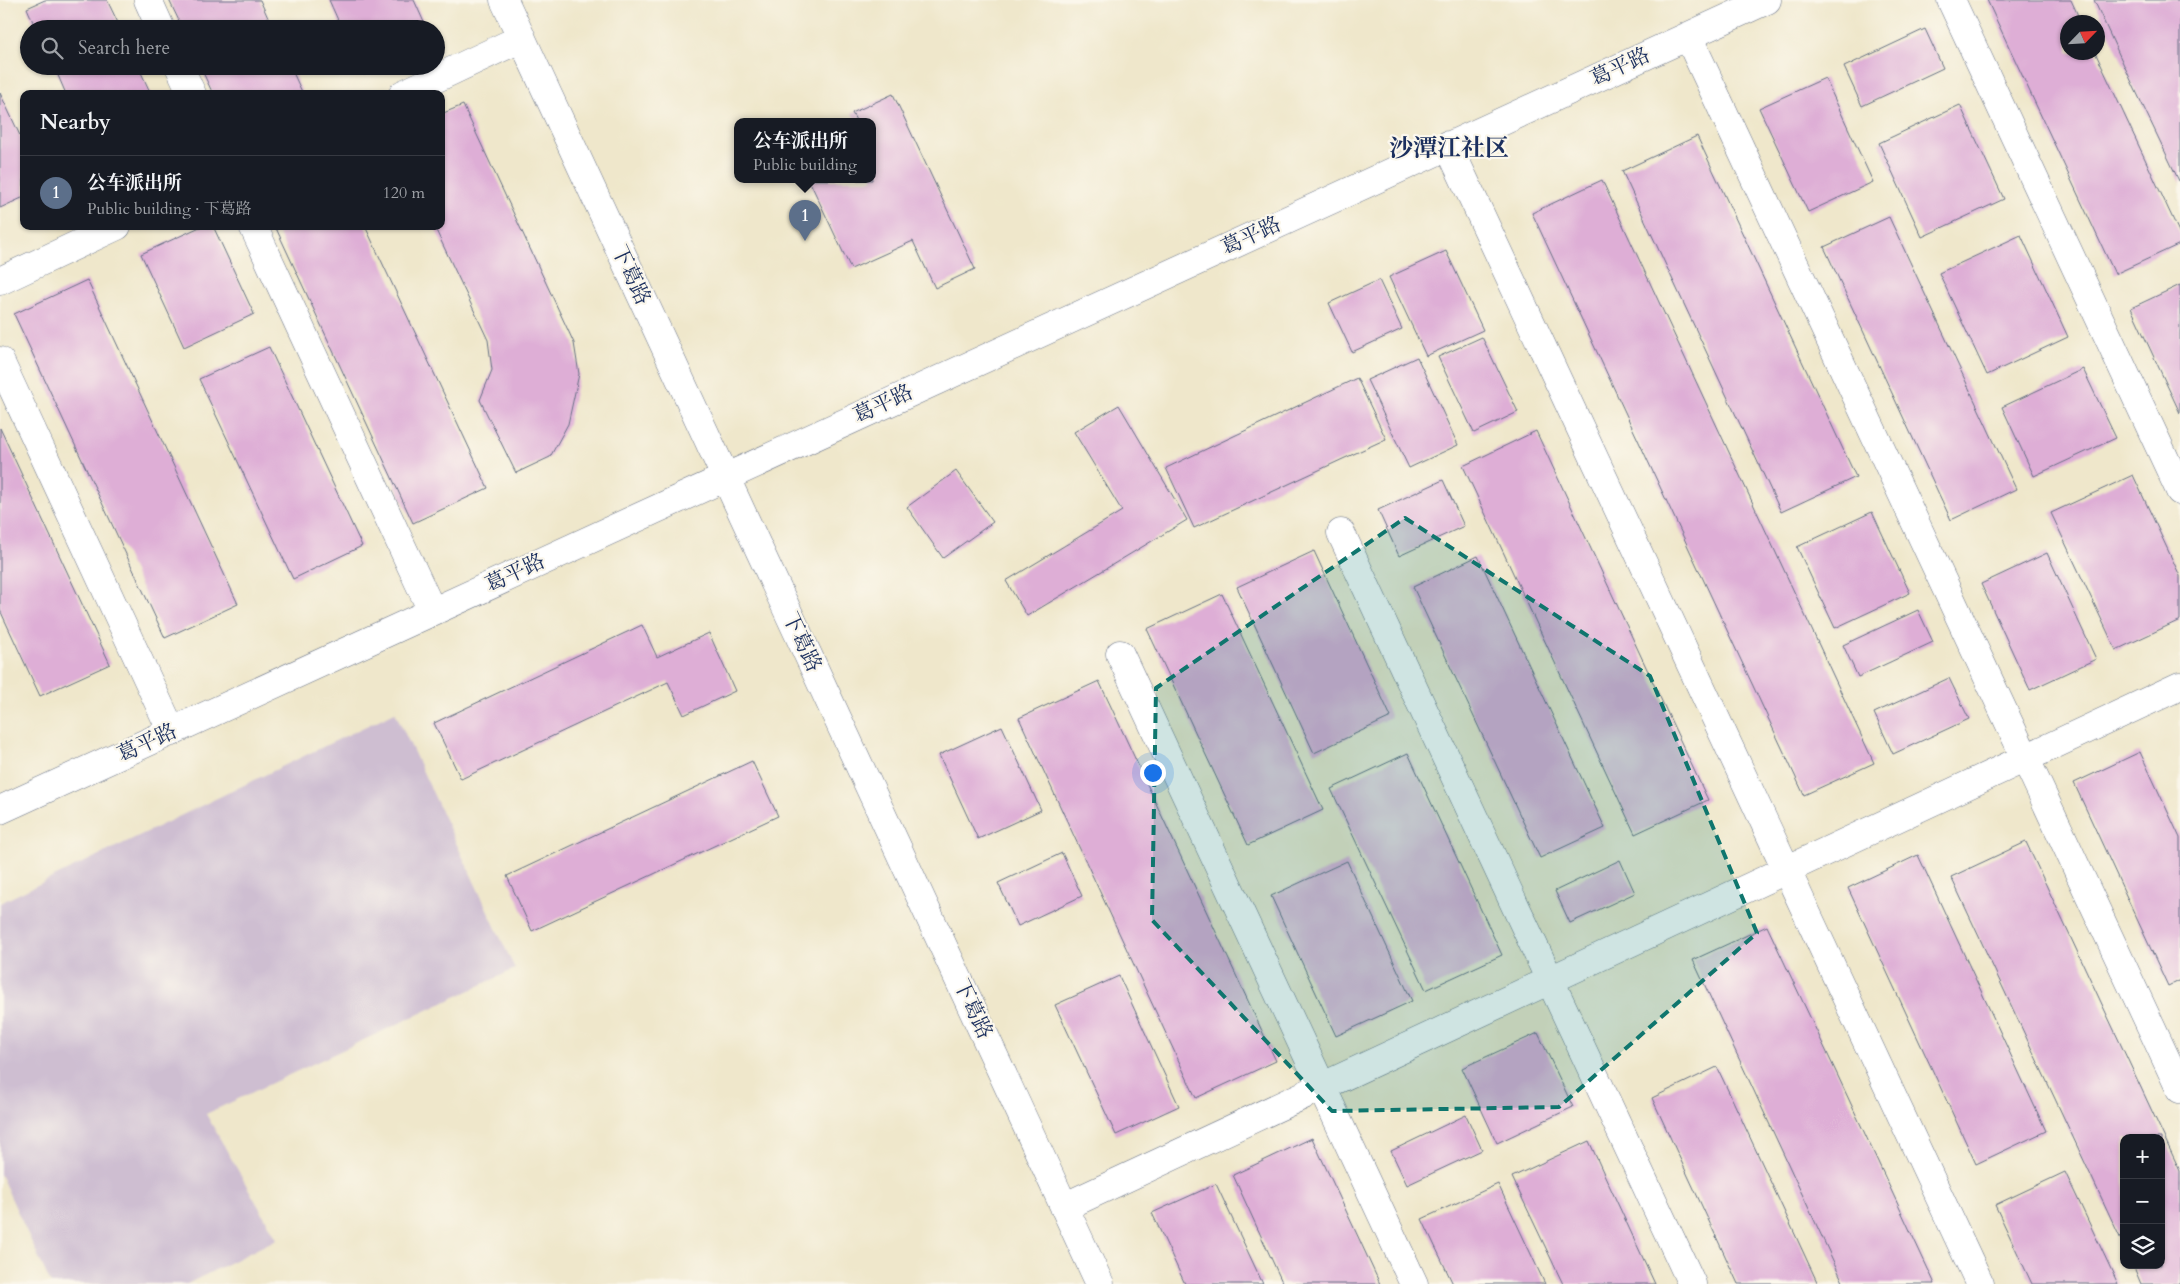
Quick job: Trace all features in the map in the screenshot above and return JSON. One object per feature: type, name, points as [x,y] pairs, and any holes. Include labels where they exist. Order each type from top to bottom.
[{"type":"street","points":[[148,0],[157,20]]},
{"type":"street","name":"下葛路","points":[[504,0],[1100,1284]]},
{"type":"street","name":"葛平路","points":[[0,810],[1767,0]]},
{"type":"street","points":[[1951,0],[2180,491]]},
{"type":"street","points":[[1688,36],[2180,1089]]},
{"type":"street","points":[[445,74],[522,38]]},
{"type":"street","points":[[183,75],[190,90]]},
{"type":"street","points":[[412,90],[443,75]]},
{"type":"street","points":[[1448,146],[1980,1284]]},
{"type":"street","points":[[0,281],[108,230]]},
{"type":"street","points":[[255,230],[432,611]]},
{"type":"street","points":[[0,361],[172,732]]},
{"type":"street","points":[[1341,533],[1692,1284]]},
{"type":"street","points":[[1120,654],[1414,1284]]},
{"type":"street","points":[[1064,1206],[2180,686]]},
{"type":"highlighted area","points":[[1405,518],[1650,676],[1757,933],[1559,1107],[1332,1111],[1152,920],[1156,688]]},
{"type":"shaded area","points":[[395,712],[515,969],[206,1114],[277,1239],[187,1284],[51,1284],[0,1174],[0,903]]},
{"type":"building","points":[[45,0],[107,0],[117,20],[32,20],[27,8]]},
{"type":"building","points":[[169,0],[260,0],[269,20],[179,20]]},
{"type":"building","points":[[329,0],[414,0],[423,20],[338,20]]},
{"type":"building","points":[[1987,0],[2071,0],[2078,15],[2060,15],[2060,60],[2099,60],[2180,234],[2180,244],[2115,274]]},
{"type":"building","points":[[2094,0],[2180,0],[2180,183],[2105,24],[2105,15],[2101,15]]},
{"type":"building","points":[[1925,29],[1943,68],[1862,106],[1844,67]]},
{"type":"building","points":[[58,75],[142,75],[149,90],[64,90]]},
{"type":"building","points":[[204,75],[294,75],[301,90],[211,90]]},
{"type":"building","points":[[1825,78],[1873,182],[1808,212],[1759,108]]},
{"type":"building","points":[[0,93],[20,136],[20,199],[0,208]]},
{"type":"building","points":[[893,94],[975,269],[935,288],[913,241],[851,269],[810,183],[876,183],[876,118],[855,118],[852,113]]},
{"type":"building","points":[[463,105],[574,343],[579,374],[568,424],[550,457],[516,473],[480,400],[492,370],[488,340],[436,230],[445,230],[445,112]]},
{"type":"building","points":[[1960,105],[2004,199],[1922,237],[1879,143]]},
{"type":"building","points":[[1697,136],[1856,477],[1781,512],[1622,171]]},
{"type":"building","points":[[1602,180],[1874,763],[1804,795],[1532,213]]},
{"type":"building","points":[[1889,217],[2016,489],[1951,520],[1824,247]]},
{"type":"building","points":[[193,230],[215,230],[254,314],[184,347],[141,254]]},
{"type":"building","points":[[277,230],[367,230],[488,488],[413,523]]},
{"type":"building","points":[[2021,235],[2068,337],[1987,375],[1939,273]]},
{"type":"building","points":[[1446,251],[1483,330],[1426,356],[1389,277]]},
{"type":"building","points":[[87,280],[238,604],[165,638],[14,314]]},
{"type":"building","points":[[1379,280],[1402,329],[1352,352],[1329,303]]},
{"type":"building","points":[[2180,285],[2180,413],[2131,308]]},
{"type":"building","points":[[1482,337],[1518,412],[1474,433],[1438,357]]},
{"type":"building","points":[[269,347],[362,546],[293,579],[199,379]]},
{"type":"building","points":[[1417,357],[1458,445],[1409,468],[1367,380]]},
{"type":"building","points":[[2083,369],[2116,438],[2034,476],[2002,407]]},
{"type":"building","points":[[1357,378],[1386,439],[1194,528],[1166,468]]},
{"type":"building","points":[[1119,405],[1187,520],[1027,616],[1006,581],[1122,511],[1074,432]]},
{"type":"building","points":[[0,428],[110,664],[40,696],[0,610]]},
{"type":"building","points":[[1536,431],[1708,800],[1635,834],[1463,466]]},
{"type":"building","points":[[956,471],[993,522],[943,558],[907,507]]},
{"type":"building","points":[[2133,475],[2180,576],[2180,620],[2116,650],[2051,513]]},
{"type":"building","points":[[1443,480],[1464,526],[1399,556],[1378,510]]},
{"type":"building","points":[[1872,512],[1910,593],[1835,628],[1797,547]]},
{"type":"building","points":[[1314,551],[1391,717],[1314,753],[1237,587]]},
{"type":"building","points":[[2047,553],[2096,659],[2030,690],[1981,584]]},
{"type":"building","points":[[1478,556],[1605,828],[1540,858],[1413,587]]},
{"type":"building","points":[[1222,594],[1323,810],[1248,845],[1147,629]]},
{"type":"building","points":[[1918,610],[1933,642],[1858,677],[1843,645]]},
{"type":"building","points":[[642,625],[657,657],[709,633],[735,691],[684,715],[668,682],[461,779],[434,723]]},
{"type":"building","points":[[1949,678],[1969,719],[1893,754],[1874,713]]},
{"type":"building","points":[[1099,681],[1276,1061],[1196,1098],[1019,718]]},
{"type":"building","points":[[1002,726],[1041,810],[978,839],[939,755]]},
{"type":"building","points":[[2140,752],[2180,838],[2180,980],[2168,986],[2074,783]]},
{"type":"building","points":[[1408,753],[1502,955],[1426,990],[1331,789]]},
{"type":"building","points":[[752,761],[778,816],[532,931],[507,876]]},
{"type":"building","points":[[2026,842],[2163,1134],[2120,1134],[2120,1237],[1951,877]]},
{"type":"building","points":[[1062,853],[1082,896],[1018,926],[998,883]]},
{"type":"building","points":[[1918,855],[2046,1131],[1976,1164],[1848,888]]},
{"type":"building","points":[[1620,860],[1635,893],[1570,923],[1555,891]]},
{"type":"building","points":[[1347,861],[1412,1001],[1336,1036],[1271,896]]},
{"type":"building","points":[[1767,926],[1935,1284],[1844,1284],[1693,960]]},
{"type":"building","points":[[1119,976],[1179,1106],[1116,1135],[1055,1005]]},
{"type":"building","points":[[1538,1033],[1573,1107],[1497,1143],[1462,1068]]},
{"type":"building","points":[[1717,1067],[1818,1284],[1738,1284],[1652,1098]]},
{"type":"building","points":[[1466,1115],[1482,1150],[1407,1185],[1391,1151]]},
{"type":"building","points":[[1312,1138],[1380,1284],[1283,1284],[1233,1175]]},
{"type":"building","points":[[2165,1139],[2180,1171],[2180,1284],[2141,1284],[2135,1269],[2165,1269]]},
{"type":"building","points":[[1589,1141],[1655,1284],[1563,1284],[1512,1177]]},
{"type":"building","points":[[2065,1172],[2118,1284],[2032,1284],[1995,1205]]},
{"type":"building","points":[[1216,1184],[1263,1284],[1185,1284],[1152,1213]]},
{"type":"building","points":[[1498,1184],[1545,1284],[1453,1284],[1422,1219]]},
{"type":"place","name":"公车派出所","points":[[805,241]]},
{"type":"district","name":"沙潭江社区","points":[[1449,148]]}]
